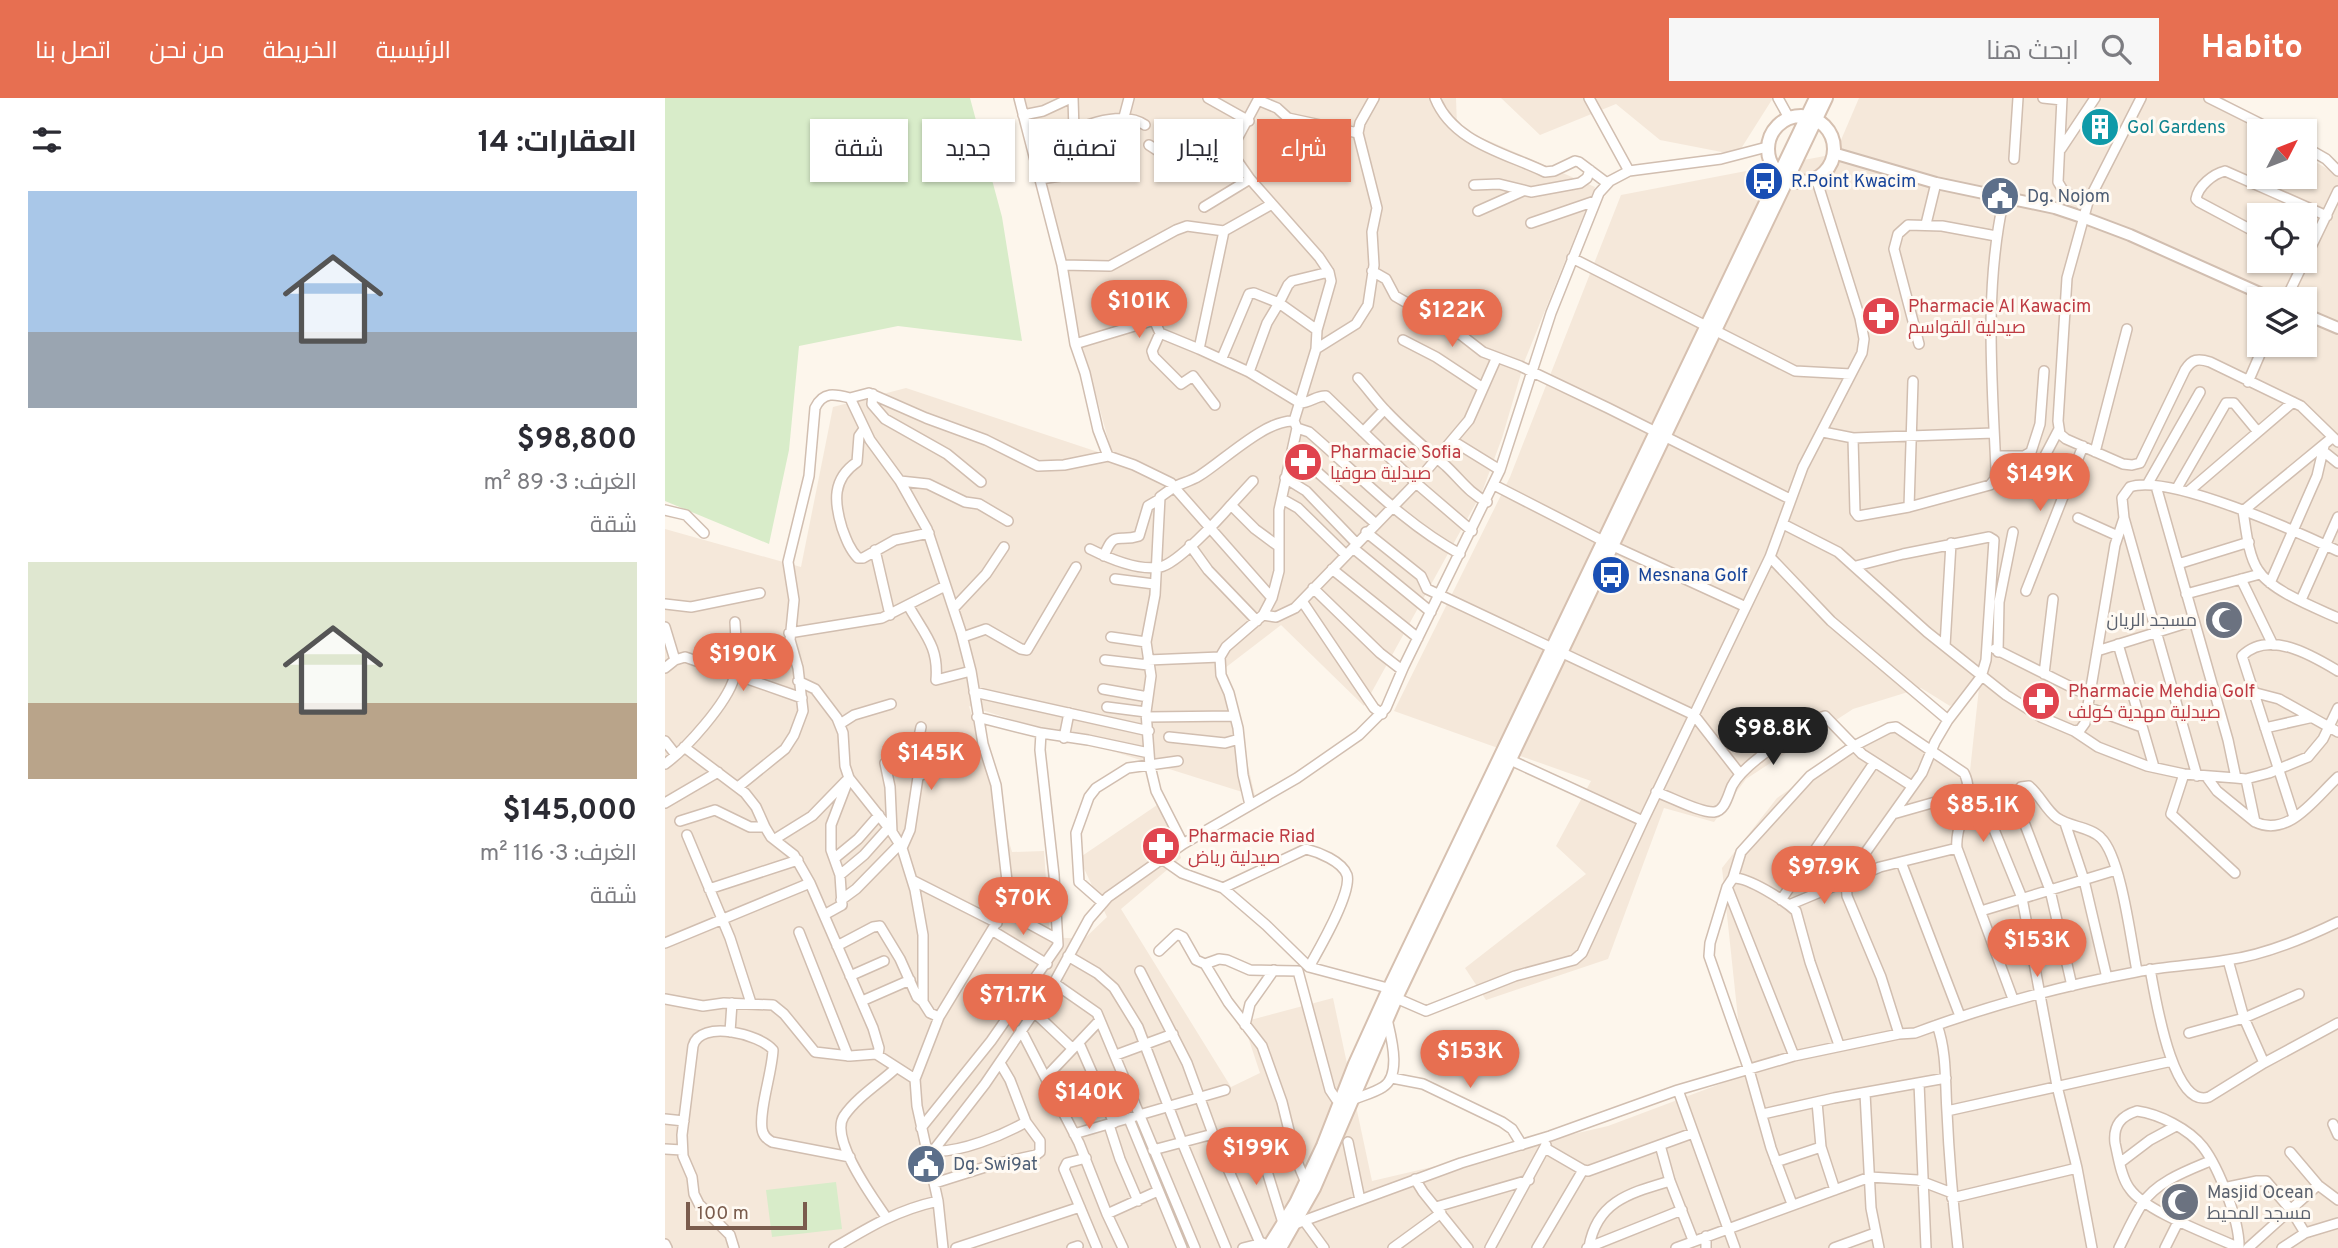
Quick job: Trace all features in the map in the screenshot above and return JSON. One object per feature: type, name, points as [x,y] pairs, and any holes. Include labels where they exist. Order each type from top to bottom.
[{"type":"main road","points":[[1811,118],[1816,98]]},
{"type":"main road","points":[[1271,1246],[1295,1223],[1314,1188],[1348,1101],[1355,1064],[1395,993],[1783,176],[1811,118],[1826,98]]},
{"type":"main road","points":[[1789,118],[1811,118],[1830,134],[1833,153],[1828,168],[1816,178],[1802,182],[1783,176],[1770,162],[1767,147],[1774,129],[1789,118]]},
{"type":"main road","points":[[1295,1223],[1305,1183],[1348,1101],[1387,1018],[1395,993]]},
{"type":"street","points":[[1019,98],[1029,137]]},
{"type":"street","points":[[1023,116],[1043,111],[1072,98],[1073,119]]},
{"type":"street","points":[[1124,117],[1129,98]]},
{"type":"street","points":[[1208,98],[1249,121]]},
{"type":"street","points":[[1316,349],[1350,329],[1361,319],[1369,305],[1374,265],[1372,232],[1377,208],[1359,133],[1360,123],[1374,98]]},
{"type":"street","points":[[1435,98],[1449,122],[1485,146],[1545,172],[1555,171],[1576,161],[1607,183]]},
{"type":"street","points":[[1589,98],[1629,171]]},
{"type":"street","points":[[1778,98],[1789,118]]},
{"type":"street","points":[[2014,159],[2018,98]]},
{"type":"street","points":[[2043,98],[2062,99],[2058,182],[2060,188],[2088,202]]},
{"type":"street","points":[[2060,151],[2095,98]]},
{"type":"street","points":[[2038,469],[2059,429],[2058,396],[2068,271],[2088,202],[2141,98]]},
{"type":"street","points":[[2209,98],[2251,119]]},
{"type":"street","points":[[1243,130],[1259,99],[1277,108],[1288,118],[1359,133]]},
{"type":"street","points":[[1112,119],[1124,117],[1138,120],[1145,125]]},
{"type":"street","points":[[1149,145],[1154,148]]},
{"type":"street","points":[[930,1152],[1000,1063],[1054,983],[1089,919],[1103,903],[1183,844],[1325,759],[1359,735],[1382,713],[1487,502],[1572,258],[1595,201],[1607,183],[1629,171],[1721,159],[1767,147]]},
{"type":"street","points":[[1833,153],[1936,183],[2055,208],[2130,235],[2247,287]]},
{"type":"street","points":[[2317,153],[2338,171]]},
{"type":"street","points":[[1243,169],[1319,257],[1329,272],[1331,281],[1295,425],[1279,510],[1279,571],[1272,597],[1260,618],[1226,647],[1220,657],[1221,675],[1235,716],[1250,805]]},
{"type":"street","points":[[1474,185],[1499,184],[1531,192],[1580,183],[1587,178],[1590,170]]},
{"type":"street","points":[[2247,227],[2199,202],[2196,199],[2198,190],[2225,171],[2298,203]]},
{"type":"street","points":[[1161,859],[1182,873],[1223,888],[1305,964],[1395,993],[1426,1011],[1515,976],[1573,960],[1582,953],[1656,792],[1770,557],[1803,467],[1862,353],[1863,332],[1816,178]]},
{"type":"street","points":[[1204,206],[1250,179]]},
{"type":"street","points":[[1041,182],[1062,265],[1075,344],[1085,373],[1098,430],[1108,456]]},
{"type":"street","points":[[1926,224],[1936,183]]},
{"type":"street","points":[[1478,211],[1523,191]]},
{"type":"street","points":[[2317,234],[2338,191]]},
{"type":"street","points":[[1853,438],[1855,512],[1858,516],[1909,507],[1990,485],[1996,476],[1991,334],[1996,236],[2004,198]]},
{"type":"street","points":[[1531,223],[1595,201]]},
{"type":"street","points":[[1062,265],[1110,266],[1187,226],[1224,231],[1272,204]]},
{"type":"street","points":[[2317,212],[2327,216]]},
{"type":"street","points":[[1919,344],[1894,249],[1898,234],[1908,225],[1926,224],[1996,236]]},
{"type":"street","points":[[1199,349],[1224,231]]},
{"type":"street","points":[[1572,258],[1795,371],[1851,374]]},
{"type":"street","points":[[1372,271],[1385,279],[1395,296],[1456,331],[1482,352],[1532,372],[1790,499]]},
{"type":"street","points":[[1249,372],[1267,323],[1288,285],[1292,281],[1329,272]]},
{"type":"street","points":[[1222,358],[1249,295],[1254,293],[1279,303],[1317,330]]},
{"type":"street","points":[[2317,319],[2338,328]]},
{"type":"street","points":[[1075,344],[1151,321],[1160,333],[1222,358],[1300,403],[1326,396],[1416,483],[1472,531]]},
{"type":"street","points":[[2095,452],[2127,329]]},
{"type":"street","points":[[1160,333],[1152,351],[1154,357],[1181,384],[1193,376],[1215,405]]},
{"type":"street","points":[[1403,340],[1436,356],[1483,388]]},
{"type":"street","points":[[2248,382],[2259,357]]},
{"type":"street","points":[[1190,545],[1208,570],[1260,618],[1276,617],[1295,608],[1366,532],[1393,508],[1453,441],[1469,420],[1496,359]]},
{"type":"street","points":[[2059,429],[2066,439],[2123,464],[2140,463],[2185,370],[2194,360],[2210,362],[2293,402],[2312,415],[2335,440],[2243,511]]},
{"type":"street","points":[[1996,456],[2024,456],[2031,452],[2041,424],[2044,372]]},
{"type":"street","points":[[1358,378],[1384,410],[1476,496],[1487,502]]},
{"type":"street","points":[[1909,507],[1913,381]]},
{"type":"street","points":[[2200,392],[2152,485],[2255,822]]},
{"type":"street","points":[[738,787],[785,749],[794,735],[803,711],[789,633],[794,600],[788,562],[809,476],[813,412],[824,396],[836,394],[850,398],[866,393],[873,394],[926,418],[986,440],[1038,466],[1064,465],[1108,456],[1134,465],[1171,483],[1272,597]]},
{"type":"street","points":[[873,394],[871,404],[884,419],[940,450],[981,482]]},
{"type":"street","points":[[850,398],[864,429],[900,481],[929,533],[954,608],[971,671],[977,717],[996,785],[1007,881],[1003,910],[939,1017],[915,1079],[921,1128],[930,1152],[943,1248]]},
{"type":"street","points":[[2177,488],[2230,401],[2258,432]]},
{"type":"street","points":[[2189,491],[2293,402]]},
{"type":"street","points":[[1363,432],[1384,410]]},
{"type":"street","points":[[1104,556],[1113,538],[1139,536],[1148,506],[1160,499],[1164,493],[1201,475],[1251,439],[1288,421],[1310,432],[1393,508],[1432,539],[1460,554]]},
{"type":"street","points":[[864,429],[859,436],[858,459],[841,477],[835,504],[856,558],[866,557],[902,538],[929,533]]},
{"type":"street","points":[[1823,432],[1853,438],[1994,433]]},
{"type":"street","points":[[1453,441],[1500,470]]},
{"type":"street","points":[[2026,591],[2083,446]]},
{"type":"street","points":[[2323,449],[2338,463]]},
{"type":"street","points":[[2270,583],[2317,475],[2323,449]]},
{"type":"street","points":[[1291,454],[1314,469],[1376,524]]},
{"type":"street","points":[[1285,478],[1306,491],[1352,549]]},
{"type":"street","points":[[900,481],[928,484],[965,502],[979,504],[1008,521]]},
{"type":"street","points":[[1090,549],[1121,562],[1156,567],[1166,564],[1209,529],[1253,481]]},
{"type":"street","points":[[1494,485],[1609,544],[1746,607]]},
{"type":"street","points":[[2338,551],[2189,491],[2135,485],[2123,494],[2125,518],[2201,776],[2255,822],[2274,827],[2283,825],[2294,817],[2338,777]]},
{"type":"street","points":[[1160,499],[1155,595],[1146,642],[1152,684],[1147,714],[1149,753],[1156,792],[1183,844]]},
{"type":"street","points":[[1282,499],[1298,508],[1431,612]]},
{"type":"street","points":[[1231,505],[1255,529],[1278,546]]},
{"type":"street","points":[[665,510],[686,515],[704,533]]},
{"type":"street","points":[[2243,511],[2253,561],[2260,574],[2270,583],[2338,618]]},
{"type":"street","points":[[2301,600],[2338,517]]},
{"type":"street","points":[[2078,518],[2118,536]]},
{"type":"street","points":[[2074,732],[2084,726],[2118,536],[2125,518]]},
{"type":"street","points":[[1783,524],[1828,546],[1856,566],[1890,601],[1981,677],[2041,717],[2098,747],[2154,767],[2184,774],[2241,779],[2277,770],[2308,757],[2329,727],[2338,708]]},
{"type":"street","points":[[1366,532],[1421,576],[1427,589],[1694,715],[1740,774]]},
{"type":"street","points":[[1998,652],[2000,602],[2013,532]]},
{"type":"street","points":[[1856,566],[1987,537],[1994,540],[1987,645],[1981,677],[1948,720],[1927,763],[1846,880],[1847,896],[1881,977],[1899,1034]]},
{"type":"street","points":[[2178,564],[2249,542]]},
{"type":"street","points":[[1945,646],[1951,544]]},
{"type":"street","points":[[954,608],[986,574],[1004,547]]},
{"type":"street","points":[[875,550],[890,615]]},
{"type":"street","points":[[1770,557],[1831,621],[1948,720]]},
{"type":"street","points":[[963,637],[986,629],[1027,650],[1076,567]]},
{"type":"street","points":[[1332,569],[1418,638]]},
{"type":"street","points":[[2186,594],[2260,574]]},
{"type":"street","points":[[1115,579],[1154,584]]},
{"type":"street","points":[[2241,579],[2273,645]]},
{"type":"street","points":[[789,633],[848,625],[890,615],[945,586]]},
{"type":"street","points":[[1313,588],[1380,653],[1402,670]]},
{"type":"street","points":[[665,604],[691,607],[760,593]]},
{"type":"street","points":[[2044,674],[2053,599]]},
{"type":"street","points":[[1302,601],[1374,708],[1382,713]]},
{"type":"street","points":[[908,605],[935,654],[938,667],[935,680],[971,671]]},
{"type":"street","points":[[2097,651],[2193,621]]},
{"type":"street","points":[[665,764],[684,747],[722,703],[735,674],[736,622]]},
{"type":"street","points":[[665,627],[675,660]]},
{"type":"street","points":[[1111,637],[1146,642]]},
{"type":"street","points":[[2118,644],[2154,767]]},
{"type":"street","points":[[1987,645],[2089,696]]},
{"type":"street","points":[[2294,817],[2242,656],[2273,645],[2296,648],[2338,671]]},
{"type":"street","points":[[665,668],[675,660],[685,657],[802,698]]},
{"type":"street","points":[[1105,660],[1148,662],[1220,657]]},
{"type":"street","points":[[798,681],[811,686],[819,693],[840,724],[849,778],[846,791],[832,818],[831,845],[839,875],[841,905],[824,915]]},
{"type":"street","points":[[1103,689],[1148,697]]},
{"type":"street","points":[[974,692],[1149,731]]},
{"type":"street","points":[[2256,693],[2279,699],[2338,732]]},
{"type":"street","points":[[840,724],[854,715],[891,704]]},
{"type":"street","points":[[2087,707],[2142,727]]},
{"type":"street","points":[[1107,708],[1147,714],[1235,716]]},
{"type":"street","points":[[1064,738],[1069,713]]},
{"type":"street","points":[[1656,792],[1716,812],[1740,774],[1819,716],[1829,718],[1854,746],[1874,763],[1912,786]]},
{"type":"street","points":[[977,717],[1064,738],[1088,740],[1149,753]]},
{"type":"street","points":[[2265,728],[2309,718]]},
{"type":"street","points":[[841,900],[901,846],[909,834],[918,778],[923,774],[917,746],[921,727]]},
{"type":"street","points":[[1792,1205],[1709,956],[1710,943],[1741,852],[1809,776],[1889,727],[1896,727],[1964,773],[1967,793],[1956,837],[1957,848],[2013,999]]},
{"type":"street","points":[[921,1128],[965,1075],[1047,964],[1058,945],[1040,750],[1041,733]]},
{"type":"street","points":[[1169,737],[1225,743],[1238,739]]},
{"type":"street","points":[[665,741],[676,755]]},
{"type":"street","points":[[684,747],[738,787],[753,802],[765,827],[798,860],[862,1001],[879,1044],[878,1055]]},
{"type":"street","points":[[1505,758],[1643,821]]},
{"type":"street","points":[[1103,903],[1079,882],[1076,833],[1089,797],[1096,788],[1128,768],[1178,761]]},
{"type":"street","points":[[1785,902],[1874,763]]},
{"type":"street","points":[[839,875],[890,830],[891,795],[885,764]]},
{"type":"street","points":[[665,803],[718,772]]},
{"type":"street","points":[[2184,774],[2171,814],[2235,873]]},
{"type":"street","points":[[849,778],[901,846],[912,880],[923,935],[922,1002]]},
{"type":"street","points":[[775,839],[812,817],[849,778]]},
{"type":"street","points":[[1993,827],[2021,787],[2029,786],[2037,793],[2046,809],[2065,823],[2099,835],[2109,848],[2116,870],[2137,971]]},
{"type":"street","points":[[1892,814],[1967,793]]},
{"type":"street","points":[[1967,793],[1993,827],[2022,898],[2091,1248]]},
{"type":"street","points":[[2014,796],[2050,890],[2071,986]]},
{"type":"street","points":[[680,821],[714,810],[750,827],[765,827]]},
{"type":"street","points":[[835,858],[858,839],[879,815]]},
{"type":"street","points":[[2065,823],[2084,880],[2107,978]]},
{"type":"street","points":[[687,835],[722,918],[751,1003]]},
{"type":"street","points":[[1785,902],[1880,867],[1957,848]]},
{"type":"street","points":[[1205,964],[1219,959],[1250,970],[1298,971],[1324,941],[1348,887],[1346,872],[1336,863],[1305,849],[1223,888]]},
{"type":"street","points":[[709,889],[798,860]]},
{"type":"street","points":[[1901,862],[1960,1016]]},
{"type":"street","points":[[1981,911],[2116,870]]},
{"type":"street","points":[[1730,882],[1739,878],[1785,902],[1796,911],[1810,962],[1839,1045]]},
{"type":"street","points":[[912,880],[995,927],[1047,964]]},
{"type":"street","points":[[1730,882],[1794,1056]]},
{"type":"street","points":[[665,943],[810,883]]},
{"type":"street","points":[[1003,910],[1057,939]]},
{"type":"street","points":[[1295,1223],[1415,1179],[1550,1136],[1678,1090],[1794,1056],[1839,1045],[1915,1033],[2013,999],[2137,971],[2228,960],[2269,950],[2338,922]]},
{"type":"street","points":[[837,946],[880,926],[917,997],[930,1013],[939,1017]]},
{"type":"street","points":[[799,932],[848,1056]]},
{"type":"street","points":[[1159,951],[1177,934],[1183,937],[1196,960],[1205,964],[1228,1002],[1262,1046],[1305,1183]]},
{"type":"street","points":[[1068,956],[1097,973],[1114,988],[1138,1027],[1226,1248]]},
{"type":"street","points":[[2228,960],[2244,1018],[2264,1063]]},
{"type":"street","points":[[850,976],[884,961]]},
{"type":"street","points":[[2150,969],[2172,1061],[2185,1085],[2196,1098],[2202,1099],[2338,1023]]},
{"type":"street","points":[[1245,1025],[1250,1004],[1274,970]]},
{"type":"street","points":[[1140,971],[1173,1034],[1201,1097],[1221,1153],[1271,1246],[1243,1248]]},
{"type":"street","points":[[1298,971],[1330,1090],[1336,1099],[1348,1101],[1384,1087],[1392,1078],[1392,1046],[1387,1018]]},
{"type":"street","points":[[862,1001],[910,980]]},
{"type":"street","points":[[1054,983],[1097,1013],[1195,1248]]},
{"type":"street","points":[[2189,1033],[2244,1018],[2299,994]]},
{"type":"street","points":[[665,999],[703,1006],[751,1003],[777,1007],[815,1052],[848,1056],[878,1055],[915,1079]]},
{"type":"street","points":[[730,1032],[732,1003]]},
{"type":"street","points":[[1034,1012],[1075,1045],[1111,1124],[1120,1159],[1138,1201]]},
{"type":"street","points":[[1046,1077],[1100,1020]]},
{"type":"street","points":[[1937,1025],[1942,1041],[1946,1078],[1952,1196],[1958,1248]]},
{"type":"street","points":[[1021,1030],[1086,1158],[1123,1248]]},
{"type":"street","points":[[734,1248],[726,1230],[695,1198],[692,1177],[682,1150],[695,1039],[707,1032],[730,1032],[764,1042],[773,1050],[762,1119],[765,1138],[772,1142],[850,1157]]},
{"type":"street","points":[[1116,1055],[1173,1034]]},
{"type":"street","points":[[1947,1111],[2172,1061]]},
{"type":"street","points":[[935,1183],[1038,1154],[1041,1150],[1040,1141],[1026,1122],[1010,1080],[1000,1063]]},
{"type":"street","points":[[886,1217],[850,1157],[840,1129],[844,1116],[896,1068]]},
{"type":"street","points":[[1392,1078],[1423,1084],[1502,1122],[1511,1129],[1522,1145]]},
{"type":"street","points":[[1763,1114],[1946,1078]]},
{"type":"street","points":[[1919,1083],[1926,1248]]},
{"type":"street","points":[[1074,1134],[1225,1090]]},
{"type":"street","points":[[1678,1090],[1735,1248]]},
{"type":"street","points":[[1865,1093],[1875,1233],[1879,1248]]},
{"type":"street","points":[[1817,1102],[1821,1147],[1835,1190]]},
{"type":"street","points":[[2137,1111],[2146,1112],[2176,1126],[2203,1147],[2237,1224],[2239,1248],[2143,1203],[2127,1186],[2115,1130],[2118,1122],[2137,1111]]},
{"type":"street","points":[[665,1119],[684,1121]]},
{"type":"street","points":[[1129,1119],[1182,1248]]},
{"type":"street","points":[[930,1152],[962,1147],[1009,1131],[1026,1122]]},
{"type":"street","points":[[2333,1124],[2338,1135]]},
{"type":"street","points":[[2121,1162],[2150,1140],[2176,1126]]},
{"type":"street","points":[[1221,1153],[1261,1142],[1289,1130]]},
{"type":"street","points":[[1545,1148],[1583,1170],[1596,1170],[1693,1133]]},
{"type":"street","points":[[1153,1150],[1213,1134]]},
{"type":"street","points":[[1490,1248],[1529,1180],[1550,1136]]},
{"type":"street","points":[[1261,1142],[1266,1168],[1295,1223],[1324,1248]]},
{"type":"street","points":[[1348,1142],[1360,1200]]},
{"type":"street","points":[[1660,1144],[1670,1181],[1693,1240]]},
{"type":"street","points":[[1776,1162],[1821,1147]]},
{"type":"street","points":[[665,1149],[682,1150]]},
{"type":"street","points":[[2290,1152],[2318,1185],[2338,1200]]},
{"type":"street","points":[[1086,1158],[1064,1166],[1097,1248]]},
{"type":"street","points":[[1266,1168],[1296,1159]]},
{"type":"street","points":[[2119,1248],[2143,1203],[2164,1184],[2210,1161]]},
{"type":"street","points":[[1677,1248],[1870,1177],[1922,1181],[1952,1196],[2077,1168]]},
{"type":"street","points":[[1537,1248],[1583,1170]]},
{"type":"street","points":[[1415,1179],[1468,1248]]},
{"type":"street","points":[[1393,1248],[1438,1210],[1529,1180]]},
{"type":"street","points":[[1588,1248],[1592,1230],[1611,1204],[1670,1181]]},
{"type":"street","points":[[2223,1188],[2266,1181],[2291,1210],[2305,1233]]},
{"type":"street","points":[[2248,1248],[2318,1185]]},
{"type":"street","points":[[1107,1214],[1158,1191]]},
{"type":"street","points":[[834,1248],[886,1217],[938,1201]]},
{"type":"street","points":[[956,1248],[1080,1207]]},
{"type":"street","points":[[1588,1248],[1682,1210]]},
{"type":"street","points":[[2165,1248],[2179,1220]]},
{"type":"street","points":[[2282,1248],[2305,1233],[2338,1223]]},
{"type":"street","points":[[1834,1248],[1875,1233]]},
{"type":"street","points":[[1618,1236],[1622,1248]]},
{"type":"street","points":[[1706,1236],[1706,1248]]},
{"type":"shaded area","points":[[1014,98],[1456,98],[1457,127],[1595,187],[1525,360],[1502,438],[1482,492],[1364,706],[1281,625],[1225,668],[1255,796],[969,706],[1012,852],[1044,851],[1050,937],[1084,939],[1107,917],[1079,858],[1163,801],[1181,858],[1121,909],[1231,1087],[1260,1073],[1243,1022],[1333,998],[1372,1181],[1608,1126],[1744,1075],[1722,868],[1777,798],[1888,722],[1970,771],[1979,688],[1950,706],[1921,688],[1853,709],[1746,779],[1714,822],[1664,808],[1608,959],[1486,1000],[1465,968],[1586,874],[1556,846],[1591,781],[1394,711],[1510,477],[1621,195],[1835,154],[1859,98],[2224,98],[2248,119],[2247,189],[2317,189],[2317,163],[2338,175],[2338,1248],[665,1248],[665,529],[801,567],[833,407],[906,388],[1113,457],[1037,182],[1140,182],[1140,119],[1029,119],[1029,152]]},
{"type":"shaded area","points":[[1501,98],[1773,98],[1737,155],[1660,140],[1616,104],[1540,135]]},
{"type":"green space","points":[[665,98],[970,98],[976,119],[922,119],[922,182],[993,182],[1002,217],[1022,341],[898,326],[799,346],[789,450],[769,544],[665,501]]},
{"type":"green space","points":[[836,1182],[842,1229],[772,1237],[766,1190]]},
{"type":"place","name":"Gol Gardens","points":[[2100,127]]},
{"type":"place","name":"R.Point Kwacim","points":[[1764,181]]},
{"type":"place","name":"Dg. Nojom","points":[[2000,196]]},
{"type":"place","name":"Pharmacie Al Kawacim صيدلية القواسم","points":[[1881,316]]},
{"type":"place","name":"Pharmacie Sofia صيدلية صوفيا","points":[[1303,462]]},
{"type":"place","name":"Mesnana Golf","points":[[1611,575]]},
{"type":"place","name":"مسجد الريان","points":[[2224,620]]},
{"type":"place","name":"Pharmacie Mehdia Golf صيدلية مهدية كولف","points":[[2041,701]]},
{"type":"place","name":"Pharmacie Riad صيدلية رياض","points":[[1161,846]]},
{"type":"place","name":"Dg. Swi9at","points":[[926,1164]]},
{"type":"place","name":"Masjid Ocean مسجد المحيط","points":[[2180,1202]]}]
